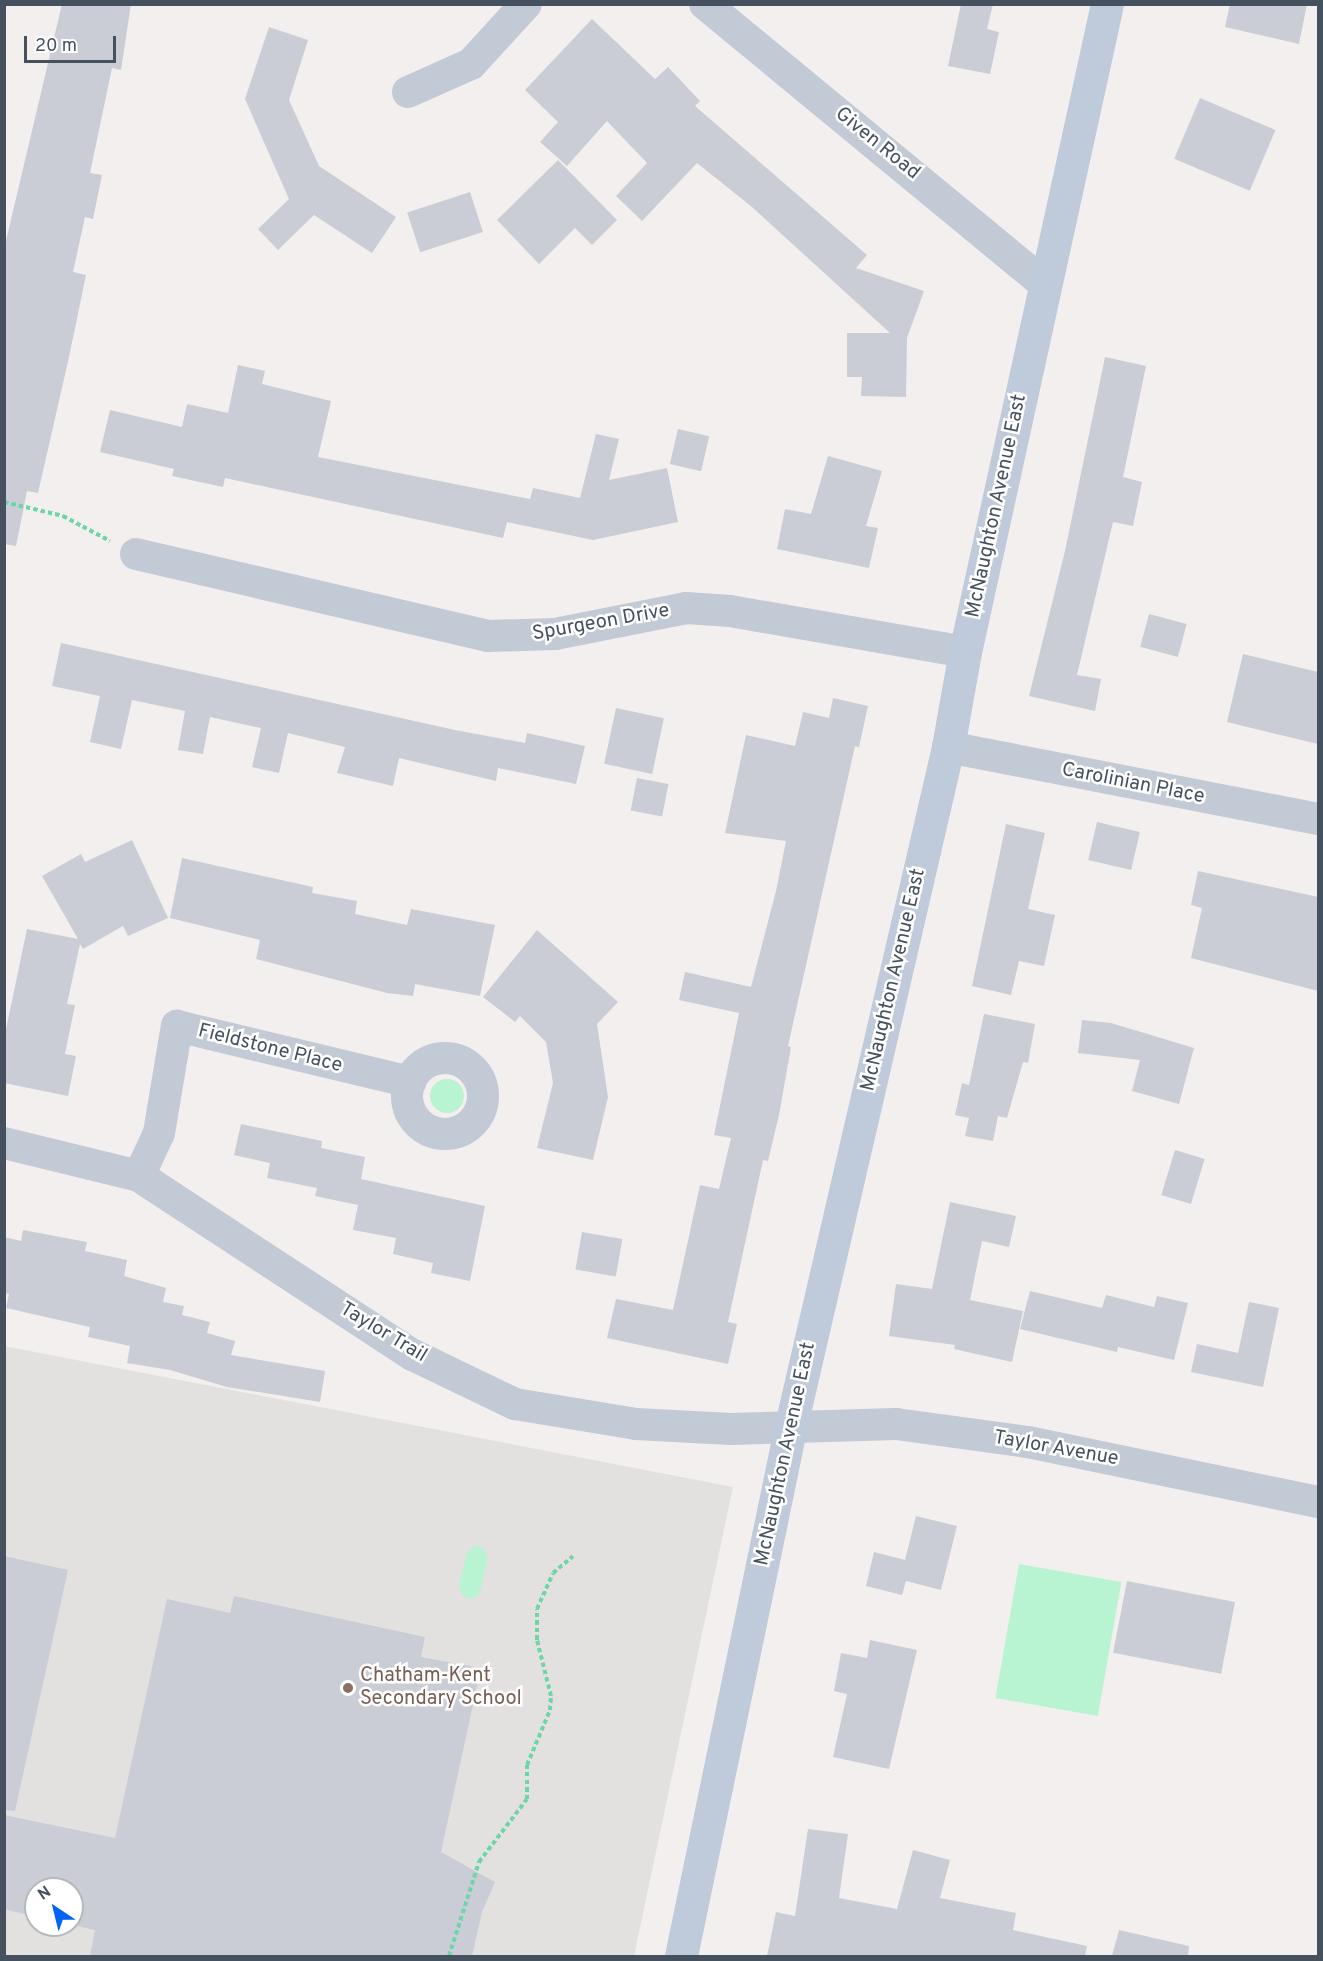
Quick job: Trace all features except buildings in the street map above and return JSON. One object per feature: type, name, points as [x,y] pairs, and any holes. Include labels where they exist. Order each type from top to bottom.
[{"type":"main road","name":"McNaughton Avenue East","points":[[681,1956],[791,1425],[948,747],[965,652],[1107,4]]},
{"type":"street","points":[[408,92],[471,64],[526,4]]},
{"type":"street","name":"Given Road","points":[[705,4],[1046,285]]},
{"type":"street","name":"Spurgeon Drive","points":[[136,554],[488,636],[555,634],[686,608],[730,610],[965,652]]},
{"type":"street","name":"Carolinian Place","points":[[948,747],[1318,819]]},
{"type":"street","name":"Fieldstone Place","points":[[138,1176],[159,1133],[177,1026],[410,1082]]},
{"type":"street","name":"Taylor Trail","points":[[4,1143],[138,1176],[413,1355],[515,1404],[636,1424],[731,1429],[791,1425]]},
{"type":"street","name":"Taylor Avenue","points":[[791,1425],[896,1424],[1028,1442],[1318,1502]]},
{"type":"path","points":[[4,502],[63,516],[136,554]]},
{"type":"path","points":[[449,1956],[479,1862],[527,1799],[527,1766],[550,1710],[551,1696],[537,1640],[537,1610],[552,1573],[573,1556]]},
{"type":"shaded area","name":"Chatham-Kent Secondary School","points":[[4,1346],[733,1487],[634,1956],[5,1956]]},
{"type":"green space","points":[[447,1079],[459,1084],[464,1096],[459,1108],[447,1113],[435,1108],[430,1096],[435,1084]]},
{"type":"green space","points":[[476,1545],[482,1547],[488,1557],[480,1592],[472,1599],[462,1596],[459,1585],[467,1552]]},
{"type":"green space","points":[[1019,1564],[1121,1582],[1098,1716],[995,1698]]},
{"type":"place","name":"Chatham-Kent Secondary School","points":[[348,1688]]}]
